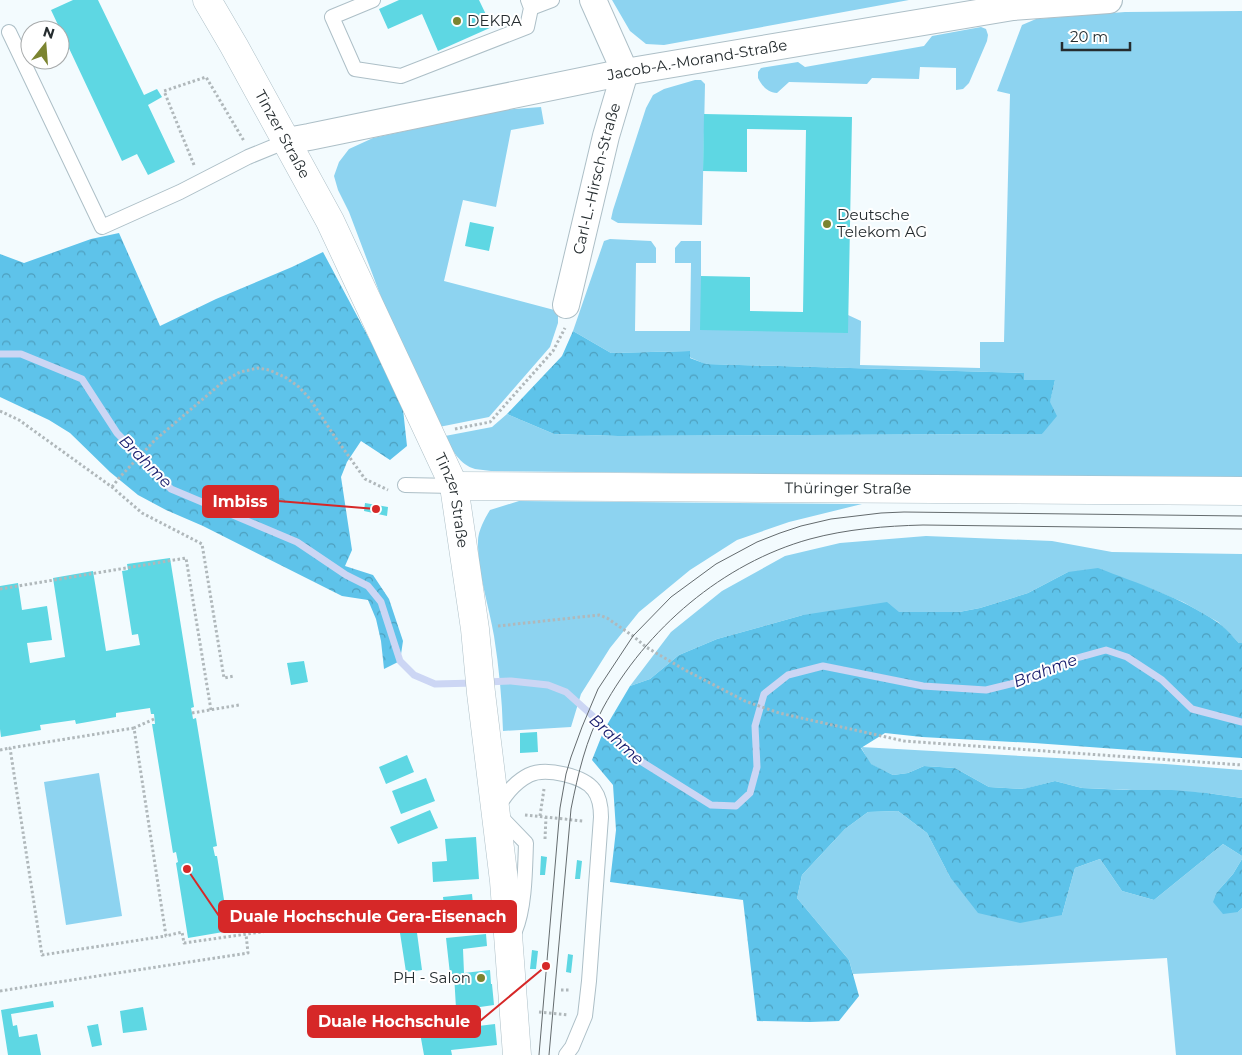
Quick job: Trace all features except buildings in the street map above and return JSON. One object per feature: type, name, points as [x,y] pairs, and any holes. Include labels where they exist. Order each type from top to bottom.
[{"type":"main road","name":"Tinzer Straße","points":[[207,0],[330,221],[454,486],[475,629],[504,881],[517,1055]]},
{"type":"main road","name":"Thüringer Straße","points":[[454,486],[1242,491]]},
{"type":"street","points":[[593,0],[625,72]]},
{"type":"street","name":"Jacob-A.-Morand-Straße","points":[[287,141],[625,72],[1011,4],[1109,0]]},
{"type":"street","name":"Carl-L.-Hirsch-Straße","points":[[566,305],[606,136],[625,72]]},
{"type":"lane","points":[[373,0],[332,17],[356,69],[401,76],[527,27],[530,4],[552,0]]},
{"type":"lane","points":[[9,32],[102,226],[180,192],[287,141]]},
{"type":"lane","points":[[405,485],[454,486]]},
{"type":"lane","points":[[495,811],[511,788],[530,774],[546,771],[577,778],[594,789],[600,803],[601,823],[585,1016],[572,1047],[566,1055]]},
{"type":"path","points":[[199,182],[192,158],[162,92],[206,77],[253,156]]},
{"type":"path","points":[[430,435],[490,422],[553,350],[565,329],[566,305]]},
{"type":"path","points":[[112,487],[156,440],[224,381],[240,372],[258,368],[269,370],[285,377],[299,387],[310,399],[365,479],[394,492],[405,485]]},
{"type":"path","points":[[0,411],[19,420],[112,487],[142,513],[202,544],[224,678],[234,676]]},
{"type":"path","points":[[0,589],[186,558],[211,710]]},
{"type":"path","points":[[475,629],[599,615],[607,618],[646,647],[685,670],[745,701],[779,714],[904,741],[1242,765]]},
{"type":"path","points":[[192,713],[239,706]]},
{"type":"path","points":[[0,750],[134,728],[154,720]]},
{"type":"path","points":[[134,728],[166,936]]},
{"type":"path","points":[[10,748],[42,955],[182,932],[184,943],[276,930]]},
{"type":"path","points":[[540,816],[546,771]]},
{"type":"path","points":[[495,811],[601,823]]},
{"type":"path","points":[[544,839],[546,817]]},
{"type":"path","points":[[0,991],[248,953],[246,934]]},
{"type":"path","points":[[514,1009],[585,1016]]},
{"type":"shaded area","points":[[612,0],[909,0],[664,45],[646,44],[630,31]]},
{"type":"shaded area","points":[[1242,11],[1242,479],[491,471],[475,469],[465,464],[450,446],[445,436],[492,427],[507,414],[554,434],[618,436],[1042,434],[1055,380],[1024,380],[1024,373],[705,364],[689,357],[689,351],[611,353],[573,331],[604,241],[610,239],[651,241],[656,248],[656,263],[636,263],[635,331],[690,331],[691,263],[675,263],[675,248],[681,241],[701,241],[701,330],[848,315],[861,321],[860,365],[980,368],[980,342],[1004,342],[1010,94],[997,91],[1022,25],[1036,19],[1125,12]]},
{"type":"shaded area","points":[[981,27],[986,29],[987,41],[969,83],[963,89],[956,90],[956,68],[920,67],[919,79],[872,78],[867,84],[789,82],[777,93],[771,92],[761,84],[758,78],[758,72],[761,68],[798,62],[805,67],[924,46],[932,36]]},
{"type":"shaded area","points":[[701,80],[705,84],[702,225],[618,223],[611,219],[613,210],[646,108],[653,95],[664,89]]},
{"type":"shaded area","points":[[541,107],[544,124],[511,130],[496,207],[463,200],[444,281],[558,311],[558,323],[550,347],[489,417],[439,427],[420,380],[386,310],[334,176],[339,162],[349,149],[373,138],[502,110]]},
{"type":"shaded area","points":[[519,501],[862,504],[789,522],[737,540],[690,570],[639,612],[610,648],[581,694],[571,727],[503,731],[497,659],[492,625],[481,576],[478,537],[490,510]]},
{"type":"shaded area","points":[[926,536],[1052,541],[1112,552],[1242,554],[1242,643],[1239,643],[1218,622],[1183,602],[1144,586],[1068,572],[1028,593],[980,608],[959,612],[803,615],[717,639],[679,655],[650,679],[630,686],[671,632],[722,591],[785,556],[840,543]]},
{"type":"shaded area","points":[[861,747],[1242,770],[1242,798],[1207,793],[1082,788],[1055,781],[1024,789],[989,787],[955,768],[924,766],[908,773],[893,775],[870,764]]},
{"type":"shaded area","points":[[99,773],[122,916],[66,925],[44,782]]},
{"type":"shaded area","points":[[898,811],[927,833],[950,877],[1062,915],[1075,868],[1100,859],[1122,891],[1154,900],[1223,844],[1242,856],[1233,874],[1217,892],[1238,912],[1242,908],[1242,1055],[1176,1055],[1167,958],[853,974],[849,960],[797,898],[802,875],[845,829],[868,812]]},
{"type":"green space","points":[[119,233],[160,326],[323,252],[402,400],[407,446],[390,460],[361,441],[347,462],[341,477],[352,550],[345,566],[373,575],[389,599],[403,641],[400,661],[384,669],[376,619],[368,600],[342,596],[138,495],[110,472],[70,433],[49,420],[0,397],[0,254],[24,263],[91,239]]},
{"type":"green space","points":[[573,331],[611,353],[690,351],[690,358],[706,364],[1024,373],[1024,380],[1055,380],[1050,402],[1057,416],[1042,434],[618,436],[554,434],[507,414],[562,356]]},
{"type":"green space","points":[[1098,568],[1159,592],[1203,613],[1226,629],[1239,643],[1242,643],[1242,758],[885,733],[861,748],[871,764],[893,775],[908,773],[924,766],[955,768],[989,787],[1023,789],[1055,781],[1082,788],[1172,790],[1242,798],[1242,856],[1223,844],[1154,900],[1122,891],[1100,859],[1075,868],[1062,915],[1020,923],[978,913],[950,877],[927,833],[898,811],[868,812],[845,829],[802,875],[797,898],[849,960],[859,996],[839,1021],[757,1021],[743,900],[610,882],[616,830],[613,785],[592,760],[604,730],[630,686],[650,679],[679,655],[717,639],[803,615],[887,602],[899,612],[959,612],[980,608],[1028,593],[1068,572]]},
{"type":"green space","points":[[1242,859],[1242,908],[1238,912],[1223,914],[1213,902],[1217,892],[1233,874]]},
{"type":"waterway","name":"Brahme","points":[[0,354],[21,354],[82,379],[117,433],[171,489],[297,542],[346,575],[368,586],[381,602],[400,661],[414,675],[435,684],[475,683]]},
{"type":"waterway","name":"Brahme","points":[[486,682],[511,681],[548,685],[566,692],[642,762],[711,805],[736,806],[750,793],[757,767],[755,726],[764,694],[788,675],[823,666],[923,686],[986,690],[1031,679],[1077,658],[1106,650],[1127,657],[1162,680],[1192,709],[1242,722]]},
{"type":"tram line","points":[[539,1055],[560,808],[566,774],[582,727],[598,689],[633,636],[671,597],[716,564],[757,542],[801,526],[831,519],[904,512],[1242,516]]},
{"type":"tram line","points":[[549,1055],[571,809],[583,757],[597,720],[621,679],[664,626],[690,603],[718,582],[747,564],[778,550],[810,539],[852,530],[923,525],[1242,529]]},
{"type":"place","name":"DEKRA","points":[[457,21]]},
{"type":"place","name":"Deutsche Telekom AG","points":[[827,224]]},
{"type":"place","name":"Imbiss","points":[[376,509]]},
{"type":"place","name":"Duale Hochschule Gera-Eisenach","points":[[187,869]]},
{"type":"place","name":"Duale Hochschule","points":[[546,966]]},
{"type":"place","name":"PH - Salon","points":[[481,978]]}]
